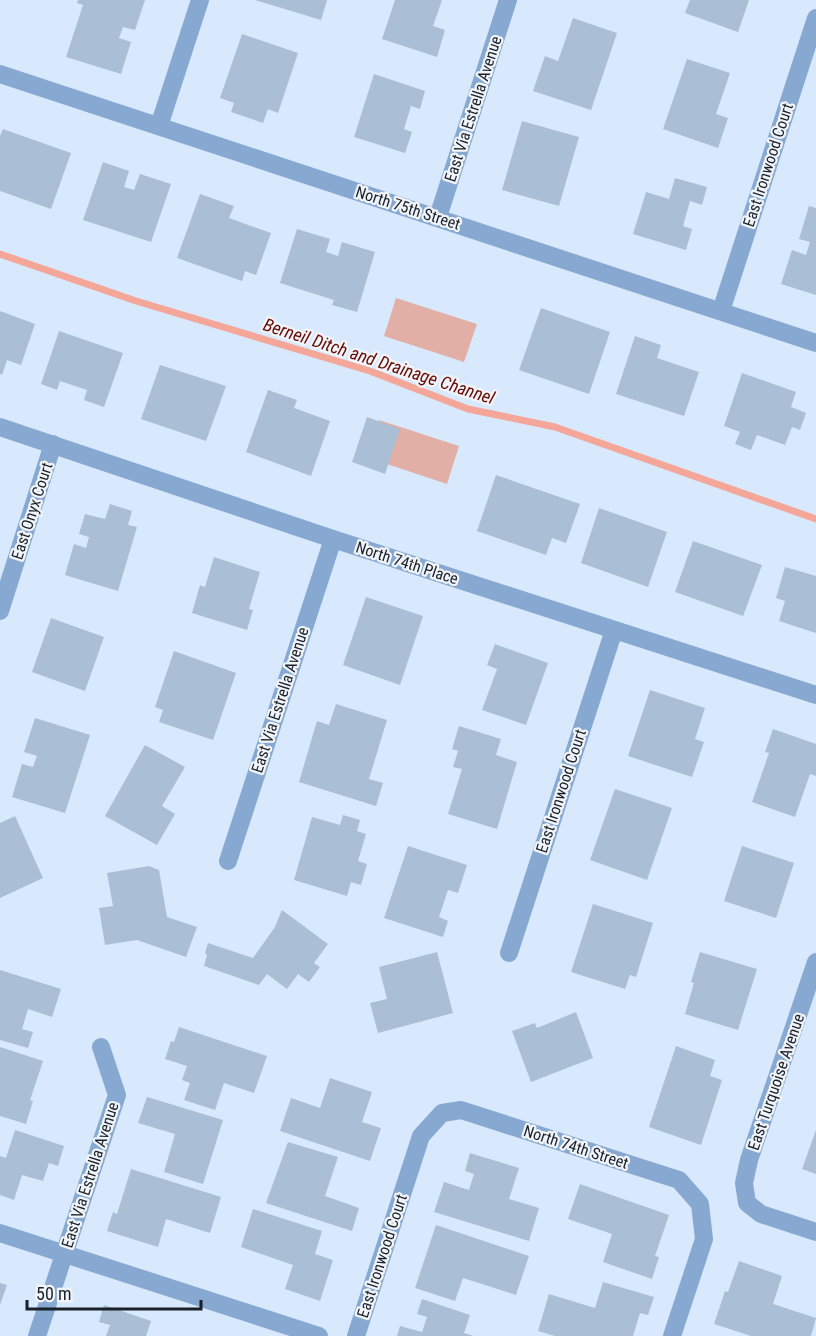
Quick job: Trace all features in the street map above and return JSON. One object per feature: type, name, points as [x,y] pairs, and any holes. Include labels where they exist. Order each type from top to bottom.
[{"type":"street","points":[[159,126],[200,0]]},
{"type":"street","name":"East Via Estrella Avenue","points":[[438,218],[508,0]]},
{"type":"street","name":"East Ironwood Court","points":[[721,311],[816,18]]},
{"type":"street","name":"North 75th Street","points":[[0,74],[816,343]]},
{"type":"street","name":"North 74th Place","points":[[0,427],[333,539],[816,695]]},
{"type":"street","name":"East Onyx Court","points":[[0,611],[53,444]]},
{"type":"street","name":"East Via Estrella Avenue","points":[[228,861],[333,539]]},
{"type":"street","name":"East Ironwood Court","points":[[509,953],[614,630]]},
{"type":"street","name":"East Turquoise Avenue","points":[[816,962],[749,1160],[744,1183],[747,1203],[761,1214],[816,1232]]},
{"type":"street","name":"East Via Estrella Avenue","points":[[37,1336],[117,1095],[101,1047]]},
{"type":"street","name":"North 74th Street","points":[[442,1113],[461,1110],[679,1180],[700,1204],[705,1239],[672,1336]]},
{"type":"street","name":"East Ironwood Court","points":[[356,1336],[421,1136],[442,1113]]},
{"type":"street","points":[[0,1233],[319,1336]]},
{"type":"shaded area","points":[[396,298],[477,324],[464,362],[384,336]]},
{"type":"shaded area","points":[[379,420],[459,446],[447,484],[366,457]]},
{"type":"building","points":[[78,0],[145,0],[135,30],[123,27],[119,38],[131,42],[121,74],[66,57],[83,5],[77,3]]},
{"type":"building","points":[[255,0],[327,0],[321,20]]},
{"type":"building","points":[[395,0],[442,0],[433,26],[445,30],[437,57],[382,39]]},
{"type":"building","points":[[690,0],[749,0],[738,32],[685,13]]},
{"type":"building","points":[[573,18],[617,33],[591,110],[533,91],[545,56],[558,61]]},
{"type":"building","points":[[242,34],[298,53],[278,113],[268,109],[263,123],[231,112],[234,103],[220,98]]},
{"type":"building","points":[[687,59],[730,73],[716,114],[728,118],[718,148],[663,129]]},
{"type":"building","points":[[374,74],[425,91],[420,109],[411,106],[404,129],[412,132],[405,153],[354,137]]},
{"type":"building","points":[[522,121],[579,137],[559,206],[502,190]]},
{"type":"building","points":[[3,129],[71,153],[51,209],[0,191],[0,136]]},
{"type":"building","points":[[103,162],[129,171],[124,187],[134,190],[140,174],[171,184],[151,242],[83,220]]},
{"type":"building","points":[[675,178],[707,187],[702,205],[690,201],[683,226],[692,229],[686,250],[633,234],[646,192],[669,199]]},
{"type":"building","points":[[200,194],[234,206],[229,218],[271,233],[256,275],[245,271],[242,281],[177,258]]},
{"type":"building","points":[[809,206],[816,208],[816,295],[781,284],[792,250],[806,255],[810,242],[799,239]]},
{"type":"building","points":[[297,229],[330,239],[326,252],[338,256],[342,242],[375,252],[357,312],[332,305],[334,300],[280,283]]},
{"type":"building","points":[[541,308],[610,332],[589,394],[519,370]]},
{"type":"building","points":[[0,311],[35,324],[21,365],[7,360],[2,375],[0,374]]},
{"type":"building","points":[[59,331],[123,353],[104,407],[84,400],[87,390],[60,381],[57,390],[41,384]]},
{"type":"building","points":[[635,336],[661,345],[657,358],[699,372],[684,416],[616,394]]},
{"type":"building","points":[[160,365],[226,386],[206,441],[141,419]]},
{"type":"building","points":[[742,373],[796,392],[791,407],[806,413],[800,430],[792,427],[785,445],[757,435],[751,450],[735,444],[740,432],[724,426]]},
{"type":"building","points":[[268,390],[297,400],[294,408],[330,421],[311,476],[246,452]]},
{"type":"building","points":[[367,417],[400,429],[385,474],[352,462]]},
{"type":"building","points":[[496,475],[580,504],[566,543],[552,538],[546,555],[477,531]]},
{"type":"building","points":[[110,504],[132,511],[128,525],[137,527],[118,591],[65,575],[74,544],[86,548],[89,537],[79,534],[85,514],[105,519]]},
{"type":"building","points":[[599,508],[667,532],[648,587],[581,563]]},
{"type":"building","points":[[693,541],[762,565],[743,616],[675,592]]},
{"type":"building","points":[[214,557],[260,572],[249,609],[253,610],[247,630],[192,613],[200,585],[205,587]]},
{"type":"building","points":[[785,567],[816,576],[816,633],[779,621],[785,601],[776,598]]},
{"type":"building","points":[[366,597],[423,616],[400,685],[343,665]]},
{"type":"building","points":[[51,618],[104,637],[85,691],[32,672]]},
{"type":"building","points":[[495,644],[548,663],[526,725],[482,710],[497,669],[487,665]]},
{"type":"building","points":[[174,651],[236,673],[213,740],[159,722],[163,710],[155,707]]},
{"type":"building","points":[[650,690],[705,708],[695,739],[704,742],[692,777],[628,756]]},
{"type":"building","points":[[336,704],[387,720],[369,779],[383,783],[376,806],[299,782],[317,721],[329,725]]},
{"type":"building","points":[[35,718],[90,735],[65,813],[12,797],[22,764],[33,767],[37,756],[24,752]]},
{"type":"building","points":[[459,726],[501,739],[496,755],[517,762],[497,829],[448,814],[462,769],[453,767],[458,751],[452,749]]},
{"type":"building","points":[[773,729],[816,744],[816,776],[810,774],[795,817],[752,802],[769,753],[765,752]]},
{"type":"building","points":[[145,745],[185,767],[162,806],[175,814],[157,845],[105,816]]},
{"type":"building","points":[[615,789],[672,808],[647,880],[590,860]]},
{"type":"building","points":[[343,815],[360,820],[357,831],[366,834],[358,861],[367,864],[361,885],[351,882],[347,896],[294,880],[312,817],[340,825]]},
{"type":"building","points":[[15,816],[43,878],[0,898],[0,823]]},
{"type":"building","points":[[408,846],[467,865],[458,893],[448,890],[439,917],[448,921],[443,937],[384,918]]},
{"type":"building","points":[[742,846],[794,863],[776,918],[724,901]]},
{"type":"building","points":[[149,866],[159,870],[167,917],[197,927],[186,957],[137,940],[105,945],[99,908],[113,906],[107,873]]},
{"type":"building","points":[[593,904],[653,923],[636,977],[630,975],[625,989],[571,972]]},
{"type":"building","points":[[282,910],[328,944],[314,963],[320,967],[309,982],[298,974],[287,989],[267,974],[259,985],[204,966],[208,943],[253,958],[275,927]]},
{"type":"building","points":[[437,952],[453,1013],[378,1033],[370,1003],[387,999],[379,967]]},
{"type":"building","points":[[700,952],[757,969],[738,1030],[685,1014]]},
{"type":"building","points":[[0,970],[61,989],[52,1017],[28,1009],[22,1029],[33,1032],[28,1048],[0,1040]]},
{"type":"building","points":[[576,1012],[593,1058],[531,1082],[512,1031],[535,1023],[537,1028]]},
{"type":"building","points":[[179,1027],[267,1056],[254,1093],[224,1083],[215,1110],[184,1100],[190,1083],[182,1080],[187,1066],[165,1059]]},
{"type":"building","points":[[676,1046],[715,1060],[710,1076],[722,1080],[701,1145],[649,1127]]},
{"type":"building","points":[[0,1047],[43,1061],[30,1100],[33,1101],[26,1124],[0,1116]]},
{"type":"building","points":[[330,1078],[372,1092],[362,1122],[381,1128],[370,1161],[280,1131],[291,1098],[320,1108]]},
{"type":"building","points":[[147,1097],[223,1120],[203,1184],[164,1172],[175,1134],[138,1123]]},
{"type":"building","points":[[15,1130],[64,1146],[58,1166],[49,1163],[43,1181],[22,1175],[14,1200],[0,1195],[0,1156],[6,1158]]},
{"type":"building","points":[[816,1130],[816,1174],[802,1169]]},
{"type":"building","points":[[288,1142],[338,1157],[325,1196],[359,1208],[352,1231],[266,1203]]},
{"type":"building","points":[[470,1153],[519,1168],[509,1199],[539,1208],[529,1241],[434,1212],[444,1182],[469,1190],[474,1174],[465,1171]]},
{"type":"building","points":[[131,1169],[221,1197],[210,1233],[166,1219],[158,1247],[107,1231],[113,1212],[117,1214]]},
{"type":"building","points":[[580,1184],[669,1215],[655,1256],[659,1257],[652,1279],[603,1262],[612,1234],[568,1219]]},
{"type":"building","points":[[253,1209],[322,1231],[315,1254],[333,1260],[320,1301],[285,1289],[293,1265],[241,1247]]},
{"type":"building","points":[[436,1225],[529,1256],[516,1295],[463,1278],[455,1301],[415,1288]]},
{"type":"building","points":[[739,1261],[782,1276],[773,1304],[816,1318],[811,1336],[751,1336],[714,1324],[725,1291],[728,1292]]},
{"type":"building","points":[[603,1282],[654,1297],[648,1315],[640,1313],[633,1336],[555,1336],[538,1331],[549,1294],[595,1308]]},
{"type":"building","points":[[0,1283],[7,1285],[0,1305]]},
{"type":"building","points":[[422,1299],[470,1315],[464,1333],[474,1336],[397,1336],[400,1326],[422,1332],[427,1317],[417,1314]]},
{"type":"building","points":[[104,1305],[151,1321],[146,1336],[106,1336],[110,1325],[99,1322]]},
{"type":"waterway","name":"Berneil Ditch and Drainage Channel","points":[[0,254],[136,301],[370,371],[468,409],[555,427],[816,519]]}]
